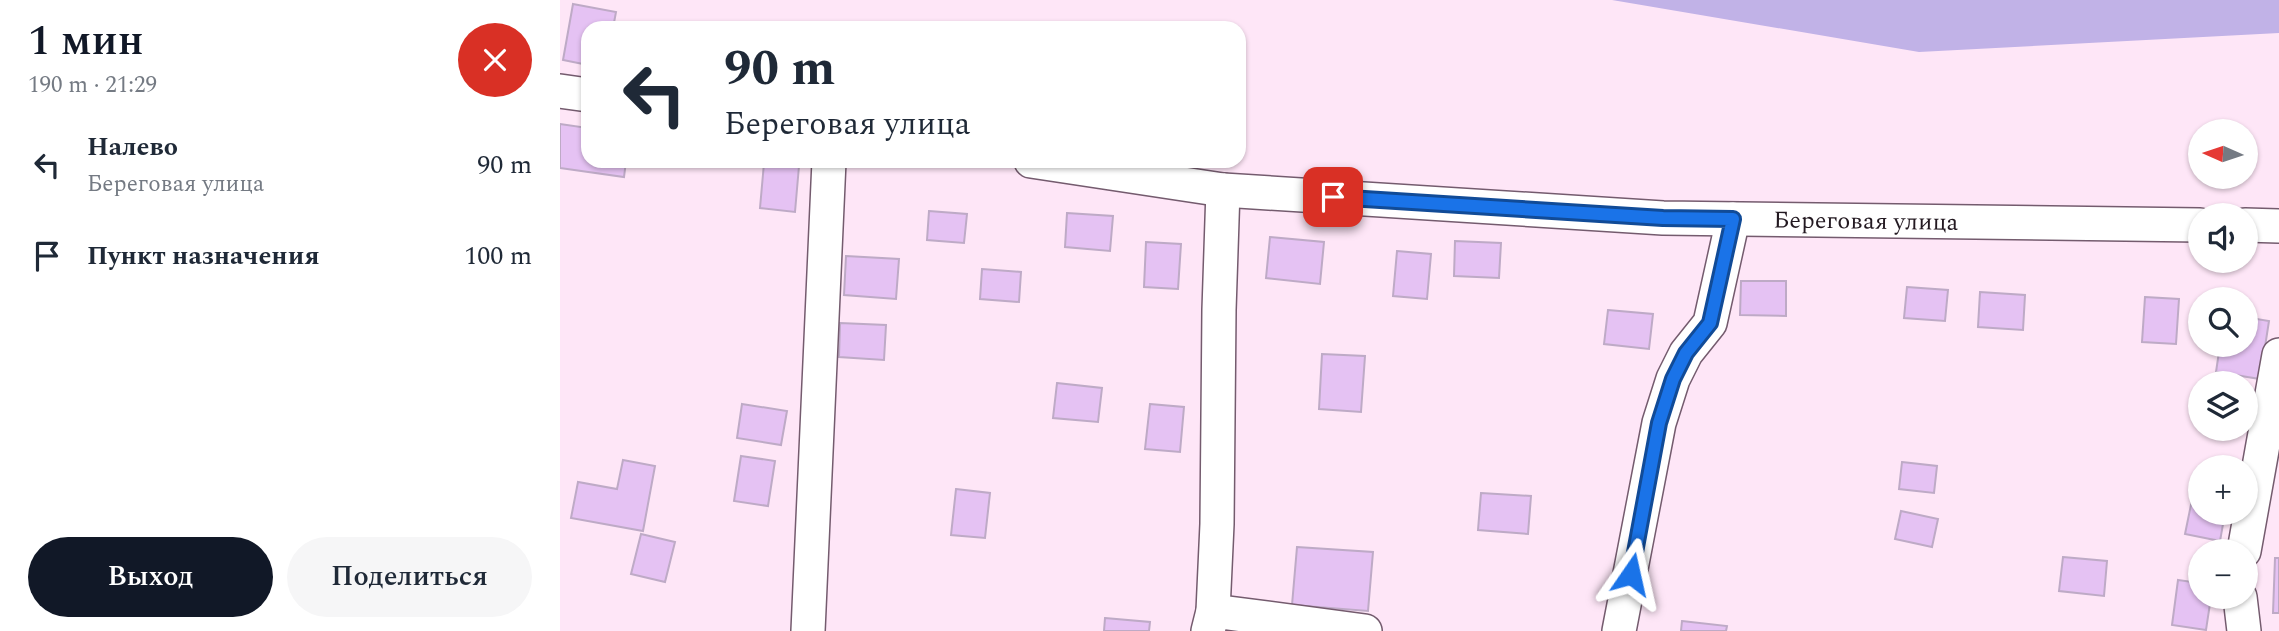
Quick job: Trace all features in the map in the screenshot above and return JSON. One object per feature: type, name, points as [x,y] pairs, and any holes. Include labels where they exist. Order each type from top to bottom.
[{"type":"street","points":[[560,91],[581,94]]},
{"type":"street","points":[[808,631],[829,168]]},
{"type":"street","name":"Береговая улица","points":[[1077,168],[1223,190],[1663,218],[2188,225]]},
{"type":"street","points":[[1223,190],[1211,621],[1364,631]]},
{"type":"street","points":[[1619,631],[1659,423],[1673,379],[1686,353],[1710,323],[1733,219]]},
{"type":"street","points":[[2258,225],[2279,226]]},
{"type":"street","points":[[2246,539],[2279,355]]},
{"type":"street","points":[[2241,609],[2244,631]]},
{"type":"shaded area","points":[[1612,0],[2279,0],[2279,33],[1919,52]]},
{"type":"building","points":[[573,4],[616,12],[614,21],[581,21],[581,64],[563,60]]},
{"type":"building","points":[[560,124],[581,127],[581,168],[625,168],[624,177],[560,168]]},
{"type":"building","points":[[764,168],[799,168],[795,212],[760,208]]},
{"type":"building","points":[[929,211],[967,214],[964,243],[927,240]]},
{"type":"building","points":[[1067,213],[1113,216],[1110,251],[1065,247]]},
{"type":"building","points":[[1270,237],[1324,242],[1320,284],[1266,278]]},
{"type":"building","points":[[1455,241],[1501,243],[1499,278],[1454,276]]},
{"type":"building","points":[[1146,242],[1181,244],[1178,289],[1144,287]]},
{"type":"building","points":[[1397,251],[1431,254],[1427,299],[1393,296]]},
{"type":"building","points":[[846,256],[899,259],[896,299],[844,295]]},
{"type":"building","points":[[982,269],[1021,272],[1019,302],[980,299]]},
{"type":"building","points":[[1741,281],[1786,281],[1786,316],[1740,315]]},
{"type":"building","points":[[1907,287],[1948,290],[1945,321],[1904,318]]},
{"type":"building","points":[[1980,292],[2025,295],[2023,330],[1978,327]]},
{"type":"building","points":[[2145,297],[2179,299],[2176,344],[2142,342]]},
{"type":"building","points":[[1608,310],[1653,314],[1649,349],[1604,344]]},
{"type":"building","points":[[2258,319],[2269,321],[2260,379],[2258,371],[2216,371],[2218,357],[2258,357]]},
{"type":"building","points":[[840,323],[886,325],[884,360],[839,357]]},
{"type":"building","points":[[1322,354],[1365,356],[1361,412],[1319,409]]},
{"type":"building","points":[[1057,383],[1102,388],[1098,422],[1053,418]]},
{"type":"building","points":[[742,404],[787,411],[781,445],[737,438]]},
{"type":"building","points":[[1150,404],[1184,407],[1180,452],[1145,449]]},
{"type":"building","points":[[741,456],[775,461],[768,506],[734,501]]},
{"type":"building","points":[[623,460],[655,466],[643,531],[571,518],[578,482],[617,489]]},
{"type":"building","points":[[1902,462],[1937,466],[1934,493],[1899,489]]},
{"type":"building","points":[[956,489],[990,493],[985,538],[951,535]]},
{"type":"building","points":[[1481,493],[1531,496],[1528,534],[1478,530]]},
{"type":"building","points":[[1901,511],[1938,519],[1932,547],[1895,539]]},
{"type":"building","points":[[2188,519],[2188,525],[2223,525],[2220,539],[2185,534]]},
{"type":"building","points":[[641,534],[675,542],[665,582],[631,574]]},
{"type":"building","points":[[1297,547],[1373,552],[1368,611],[1292,605]]},
{"type":"building","points":[[2063,557],[2107,561],[2104,596],[2059,591]]},
{"type":"building","points":[[2275,558],[2279,558],[2279,613],[2273,613]]},
{"type":"building","points":[[2178,580],[2188,581],[2188,609],[2209,609],[2206,630],[2172,625]]},
{"type":"building","points":[[1105,618],[1150,622],[1149,631],[1104,631]]},
{"type":"building","points":[[1682,621],[1727,626],[1726,631],[1681,631]]},
{"type":"route","points":[[1333,197],[1663,218],[1733,219],[1710,323],[1686,353],[1673,379],[1659,423],[1631,574]]}]
